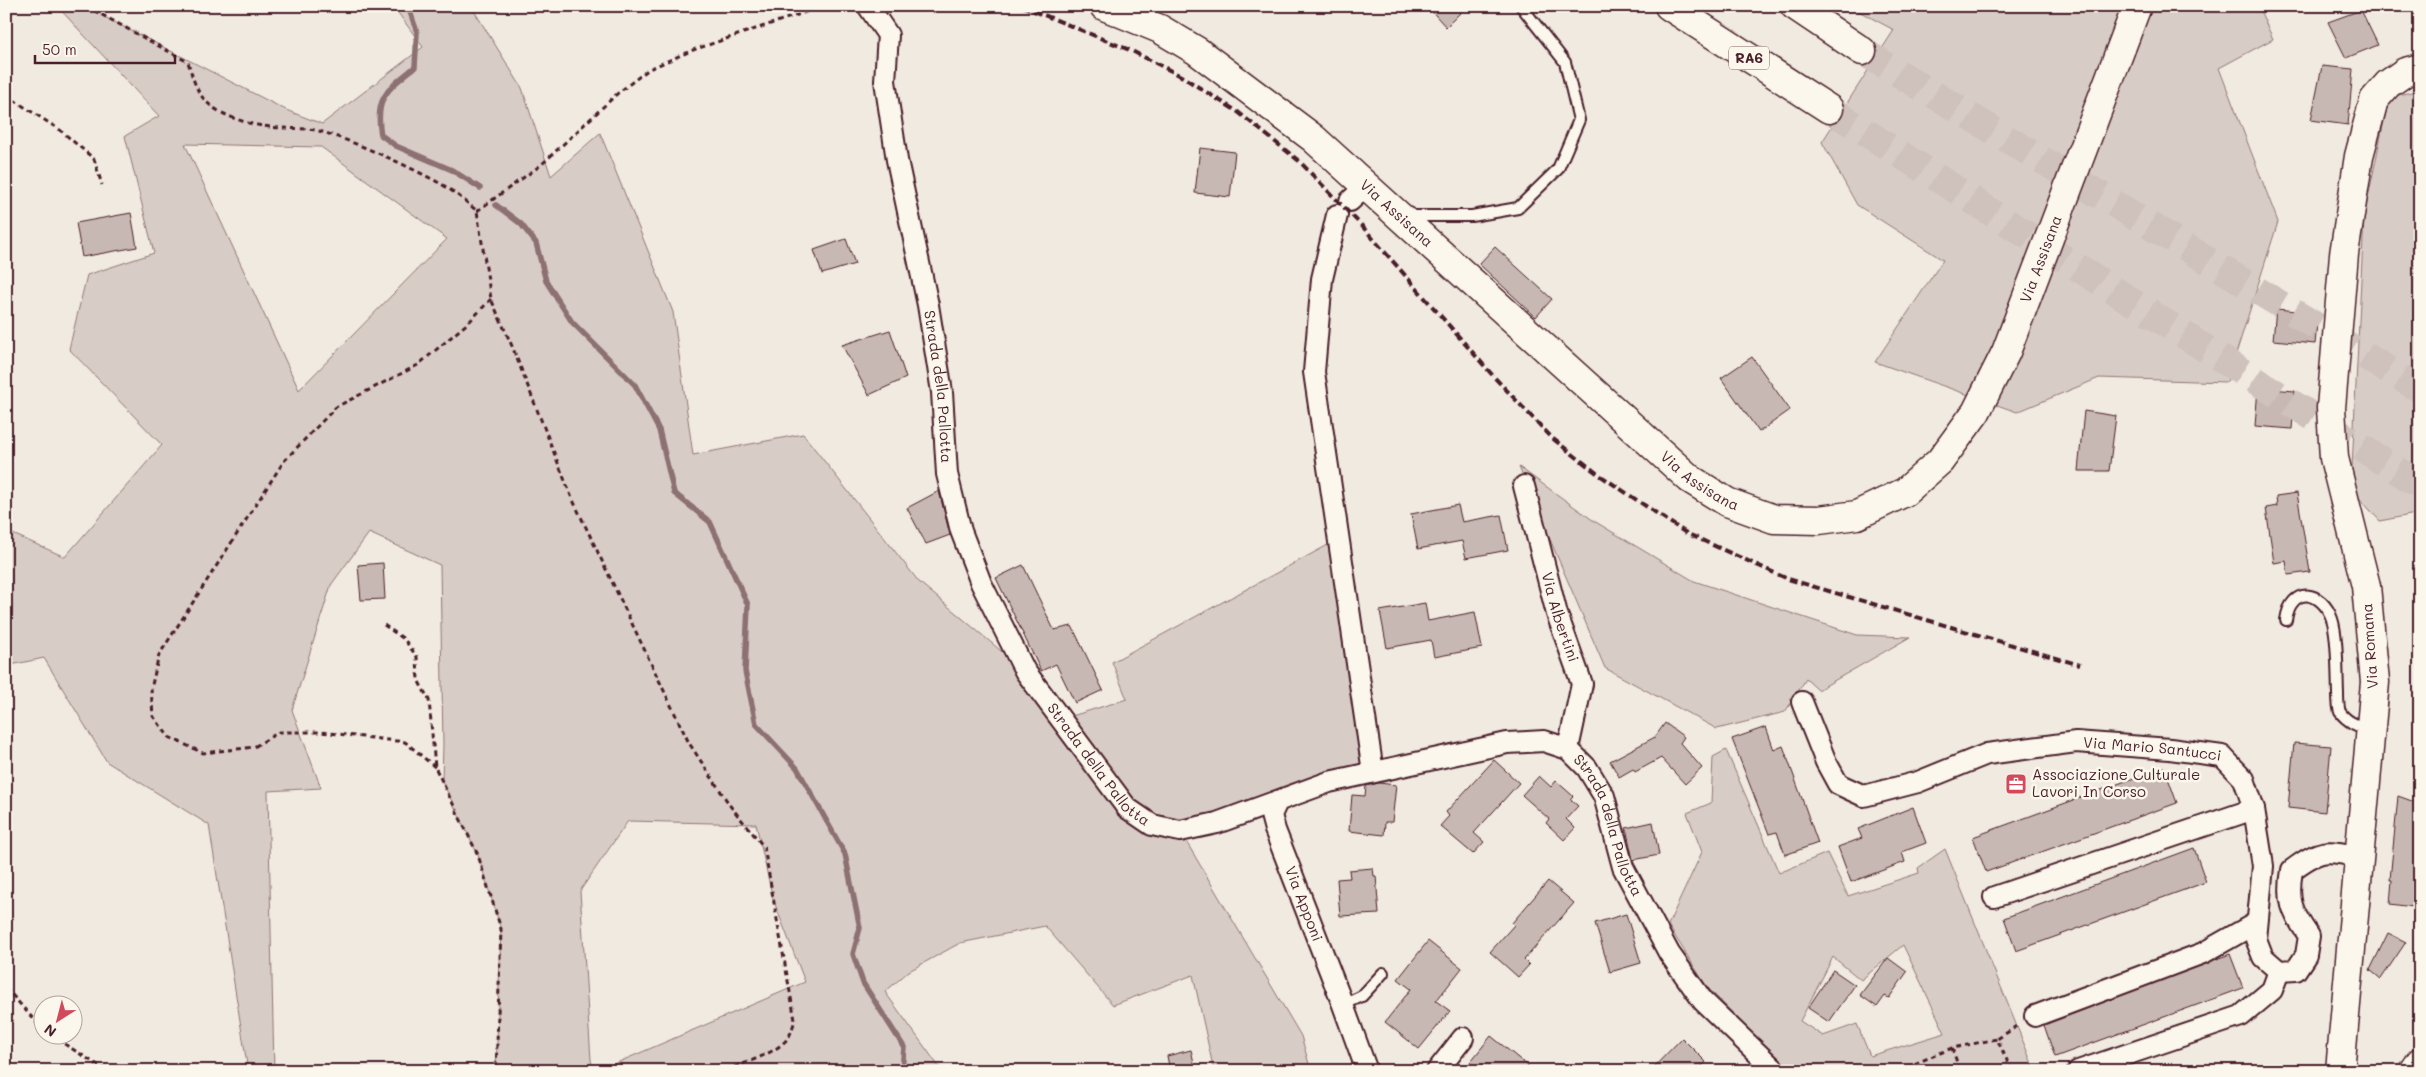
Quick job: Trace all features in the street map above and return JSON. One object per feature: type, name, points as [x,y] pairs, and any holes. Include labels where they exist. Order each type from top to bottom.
[{"type":"main road","name":"Via Assisana","points":[[1104,6],[1160,29],[1197,51],[1313,138],[1351,201],[1400,216],[1690,479],[1727,502],[1774,519],[1819,520],[1857,515],[1905,492],[1940,461],[1976,412],[2006,352],[2137,6]]},
{"type":"main road","name":"RA6","points":[[1669,6],[1829,109]]},
{"type":"main road","points":[[1794,6],[1862,51]]},
{"type":"main road","name":"Via Romana","points":[[2340,1071],[2375,682],[2366,586],[2334,458],[2331,408],[2344,254],[2359,156],[2374,100],[2388,84],[2405,72],[2420,68]]},
{"type":"main road","points":[[2414,1071],[2420,1062]]},
{"type":"street","name":"Strada della Pallotta","points":[[868,6],[888,35],[885,81],[898,160],[928,305],[942,392],[947,474],[961,531],[981,583],[1025,671],[1128,808],[1152,825],[1180,831],[1217,822],[1329,782],[1507,743],[1544,741],[1568,748],[1587,768],[1604,796],[1623,867],[1669,953],[1703,1001],[1776,1071]]},
{"type":"street","points":[[1351,201],[1322,279],[1314,372],[1373,772]]},
{"type":"street","name":"Via Albertini","points":[[1524,486],[1557,614],[1582,684],[1568,748]]},
{"type":"street","name":"Via Mario Santucci","points":[[1802,702],[1826,762],[1838,784],[1864,796],[1918,782],[1987,754],[2076,742],[2170,749],[2222,756],[2244,779],[2254,809],[2263,866],[2256,923],[2256,939],[2263,957],[2279,971]]},
{"type":"street","name":"Via Apponi","points":[[1277,802],[1271,815],[1275,830],[1367,1071]]},
{"type":"street","points":[[1994,897],[2254,809]]},
{"type":"street","points":[[2078,1071],[2241,1016],[2272,990],[2279,971],[2296,970],[2306,955],[2309,936],[2294,915],[2289,889],[2292,870],[2309,857],[2328,850],[2360,857]]},
{"type":"street","points":[[2035,1016],[2203,953],[2256,923]]},
{"type":"street","points":[[1437,1071],[1463,1038]]},
{"type":"lane","points":[[1400,216],[1472,216],[1518,208],[1558,169],[1579,120],[1565,62],[1521,6]]},
{"type":"lane","points":[[2286,620],[2287,610],[2298,598],[2315,596],[2322,601],[2333,622],[2339,710],[2351,723],[2370,731]]},
{"type":"lane","points":[[1343,1004],[1362,996],[1383,973]]},
{"type":"path","points":[[86,6],[188,62],[199,95],[210,106],[227,115],[256,124],[285,128],[299,127],[320,131],[442,184],[478,211],[491,299],[512,346],[571,496],[689,743],[730,807],[764,847],[795,1020],[788,1038],[775,1049],[745,1063],[720,1071]]},
{"type":"path","points":[[478,211],[542,165],[618,93],[649,69],[692,50],[824,6]]},
{"type":"path","points":[[6,95],[60,130],[94,159],[102,184]]},
{"type":"path","points":[[435,768],[405,742],[321,732],[279,732],[254,747],[202,753],[169,737],[153,716],[151,689],[160,655],[284,461],[336,407],[418,365],[469,322],[491,299]]},
{"type":"path","points":[[384,625],[404,639],[417,657],[418,680],[429,700],[435,768],[478,855],[501,929],[496,1071]]},
{"type":"path","points":[[6,988],[32,1018]]},
{"type":"path","points":[[1898,1071],[1952,1048],[1997,1039],[2035,1016]]},
{"type":"path","points":[[1997,1039],[2012,1071]]},
{"type":"path","points":[[65,1044],[107,1071]]},
{"type":"path","points":[[1952,1048],[1960,1071]]},
{"type":"shaded area","points":[[57,6],[83,6],[286,110],[322,124],[423,47],[393,6],[471,6],[522,88],[551,176],[600,133],[673,312],[693,455],[803,434],[919,582],[1025,671],[1059,720],[1127,699],[1112,662],[1339,539],[1373,772],[1180,831],[1301,1036],[1311,1071],[1214,1071],[1193,975],[1113,1005],[1045,926],[960,943],[909,971],[885,992],[942,1071],[598,1071],[805,982],[773,899],[756,824],[628,821],[580,891],[591,1060],[594,1071],[496,1071],[501,929],[478,855],[442,781],[440,565],[369,533],[331,585],[292,710],[321,788],[268,791],[274,1071],[248,1071],[209,825],[107,762],[44,658],[6,666],[6,531],[65,557],[162,445],[69,349],[87,275],[154,253],[125,136],[159,116]],"holes":[[[185,144],[321,147],[447,239],[299,390]]]},
{"type":"shaded area","points":[[1849,6],[2258,6],[2273,39],[2219,68],[2278,222],[2227,382],[2099,378],[2017,412],[1875,362],[1943,260],[1857,205],[1822,142],[1894,30]]},
{"type":"shaded area","points":[[2420,90],[2420,513],[2380,521],[2351,489],[2364,217],[2389,97]]},
{"type":"shaded area","points":[[1519,467],[1594,521],[1694,581],[1857,635],[1910,637],[1818,690],[1806,679],[1785,712],[1717,729],[1605,668]]},
{"type":"shaded area","points":[[1726,750],[1779,873],[1827,853],[1848,896],[1919,873],[1918,868],[1945,849],[2035,1071],[1789,1071],[1707,987],[1668,925],[1702,852],[1687,813],[1711,803],[1713,757]],"holes":[[[1903,945],[1945,1033],[1870,1056],[1857,1024],[1823,1036],[1800,1021],[1833,957],[1861,980]]]},
{"type":"building","points":[[1427,6],[1467,6],[1446,27]]},
{"type":"building","points":[[2361,10],[2378,45],[2346,58],[2328,22]]},
{"type":"building","points":[[2322,66],[2353,69],[2348,125],[2311,120]]},
{"type":"building","points":[[1200,148],[1235,152],[1230,197],[1195,193]]},
{"type":"building","points":[[131,213],[137,247],[82,257],[76,223]]},
{"type":"building","points":[[846,239],[855,264],[822,274],[814,250]]},
{"type":"building","points":[[1495,247],[1552,299],[1536,317],[1479,264]]},
{"type":"building","points":[[2276,309],[2318,313],[2315,344],[2273,340]]},
{"type":"building","points":[[890,330],[906,378],[869,395],[842,345]]},
{"type":"building","points":[[1752,357],[1790,410],[1759,432],[1721,378]]},
{"type":"building","points":[[2258,388],[2295,391],[2292,429],[2255,426]]},
{"type":"building","points":[[2084,411],[2116,416],[2109,471],[2078,471]]},
{"type":"building","points":[[939,491],[950,535],[926,544],[907,508]]},
{"type":"building","points":[[2297,493],[2310,572],[2288,575],[2286,561],[2274,563],[2266,508],[2277,506],[2276,496]]},
{"type":"building","points":[[1458,505],[1462,522],[1501,515],[1508,550],[1466,558],[1462,541],[1418,549],[1411,514]]},
{"type":"building","points":[[383,563],[385,599],[361,600],[358,565]]},
{"type":"building","points":[[1023,565],[1054,630],[1072,626],[1103,690],[1075,703],[1056,664],[1041,671],[996,578]]},
{"type":"building","points":[[1425,603],[1428,621],[1475,612],[1482,648],[1434,657],[1431,640],[1387,648],[1380,611]]},
{"type":"building","points":[[1665,723],[1684,737],[1680,743],[1702,768],[1685,784],[1661,758],[1635,772],[1633,769],[1619,777],[1610,761],[1655,737]]},
{"type":"building","points":[[1766,727],[1774,750],[1783,746],[1818,843],[1785,855],[1777,832],[1769,834],[1732,739]]},
{"type":"building","points":[[2294,743],[2331,746],[2325,812],[2288,808]]},
{"type":"building","points":[[1494,760],[1519,783],[1474,833],[1484,842],[1473,854],[1440,826],[1449,816],[1446,812]]},
{"type":"building","points":[[2164,767],[2177,803],[1986,872],[1973,837]]},
{"type":"building","points":[[1539,776],[1551,787],[1556,781],[1573,796],[1570,799],[1578,806],[1566,819],[1575,828],[1564,840],[1546,823],[1549,819],[1522,795]]},
{"type":"building","points":[[1379,783],[1396,785],[1392,822],[1385,822],[1384,835],[1349,831],[1352,795],[1365,796],[1366,786]]},
{"type":"building","points":[[2398,796],[2420,804],[2420,908],[2390,904],[2392,880],[2390,880]]},
{"type":"building","points":[[1913,807],[1926,843],[1902,852],[1905,862],[1851,882],[1838,847],[1862,838],[1858,829]]},
{"type":"building","points":[[1653,822],[1659,855],[1633,860],[1626,828]]},
{"type":"building","points":[[2194,848],[2206,882],[2016,951],[2004,918]]},
{"type":"building","points":[[1373,868],[1374,876],[1376,876],[1379,914],[1340,916],[1337,879],[1350,878],[1349,870]]},
{"type":"building","points":[[1548,881],[1574,903],[1524,960],[1529,965],[1518,977],[1490,952],[1514,925],[1512,923]]},
{"type":"building","points":[[1626,914],[1641,963],[1610,972],[1595,923]]},
{"type":"building","points":[[2388,933],[2406,942],[2381,979],[2370,970]]},
{"type":"building","points":[[1428,941],[1462,968],[1436,1001],[1450,1011],[1419,1049],[1385,1022],[1411,989],[1398,979]]},
{"type":"building","points":[[2230,954],[2243,988],[2055,1057],[2044,1025]]},
{"type":"building","points":[[1888,958],[1907,972],[1889,998],[1885,996],[1877,1007],[1860,995]]},
{"type":"building","points":[[1833,970],[1855,985],[1829,1022],[1808,1008]]},
{"type":"building","points":[[1491,1036],[1534,1071],[1463,1071]]},
{"type":"building","points":[[1682,1038],[1706,1062],[1697,1071],[1650,1071]]},
{"type":"building","points":[[1191,1050],[1196,1071],[1170,1071],[1167,1056]]},
{"type":"waterway","points":[[408,6],[417,32],[415,67],[385,95],[380,111],[381,135],[396,146],[452,170],[480,188]]},
{"type":"waterway","points":[[496,205],[521,224],[536,243],[546,281],[572,322],[635,385],[659,430],[674,493],[710,522],[748,605],[745,671],[756,724],[797,768],[845,854],[860,928],[853,954],[863,983],[904,1047],[902,1071]]},
{"type":"tunnel","points":[[1862,51],[2420,389]]},
{"type":"tunnel","points":[[1829,109],[2420,485]]},
{"type":"railway","points":[[1022,6],[1132,51],[1181,76],[1238,112],[1299,161],[1362,226],[1495,378],[1552,438],[1598,474],[1686,533],[1788,579],[2080,665]]},
{"type":"place","name":"Associazione Culturale Lavori In Corso","points":[[2016,784]]}]
